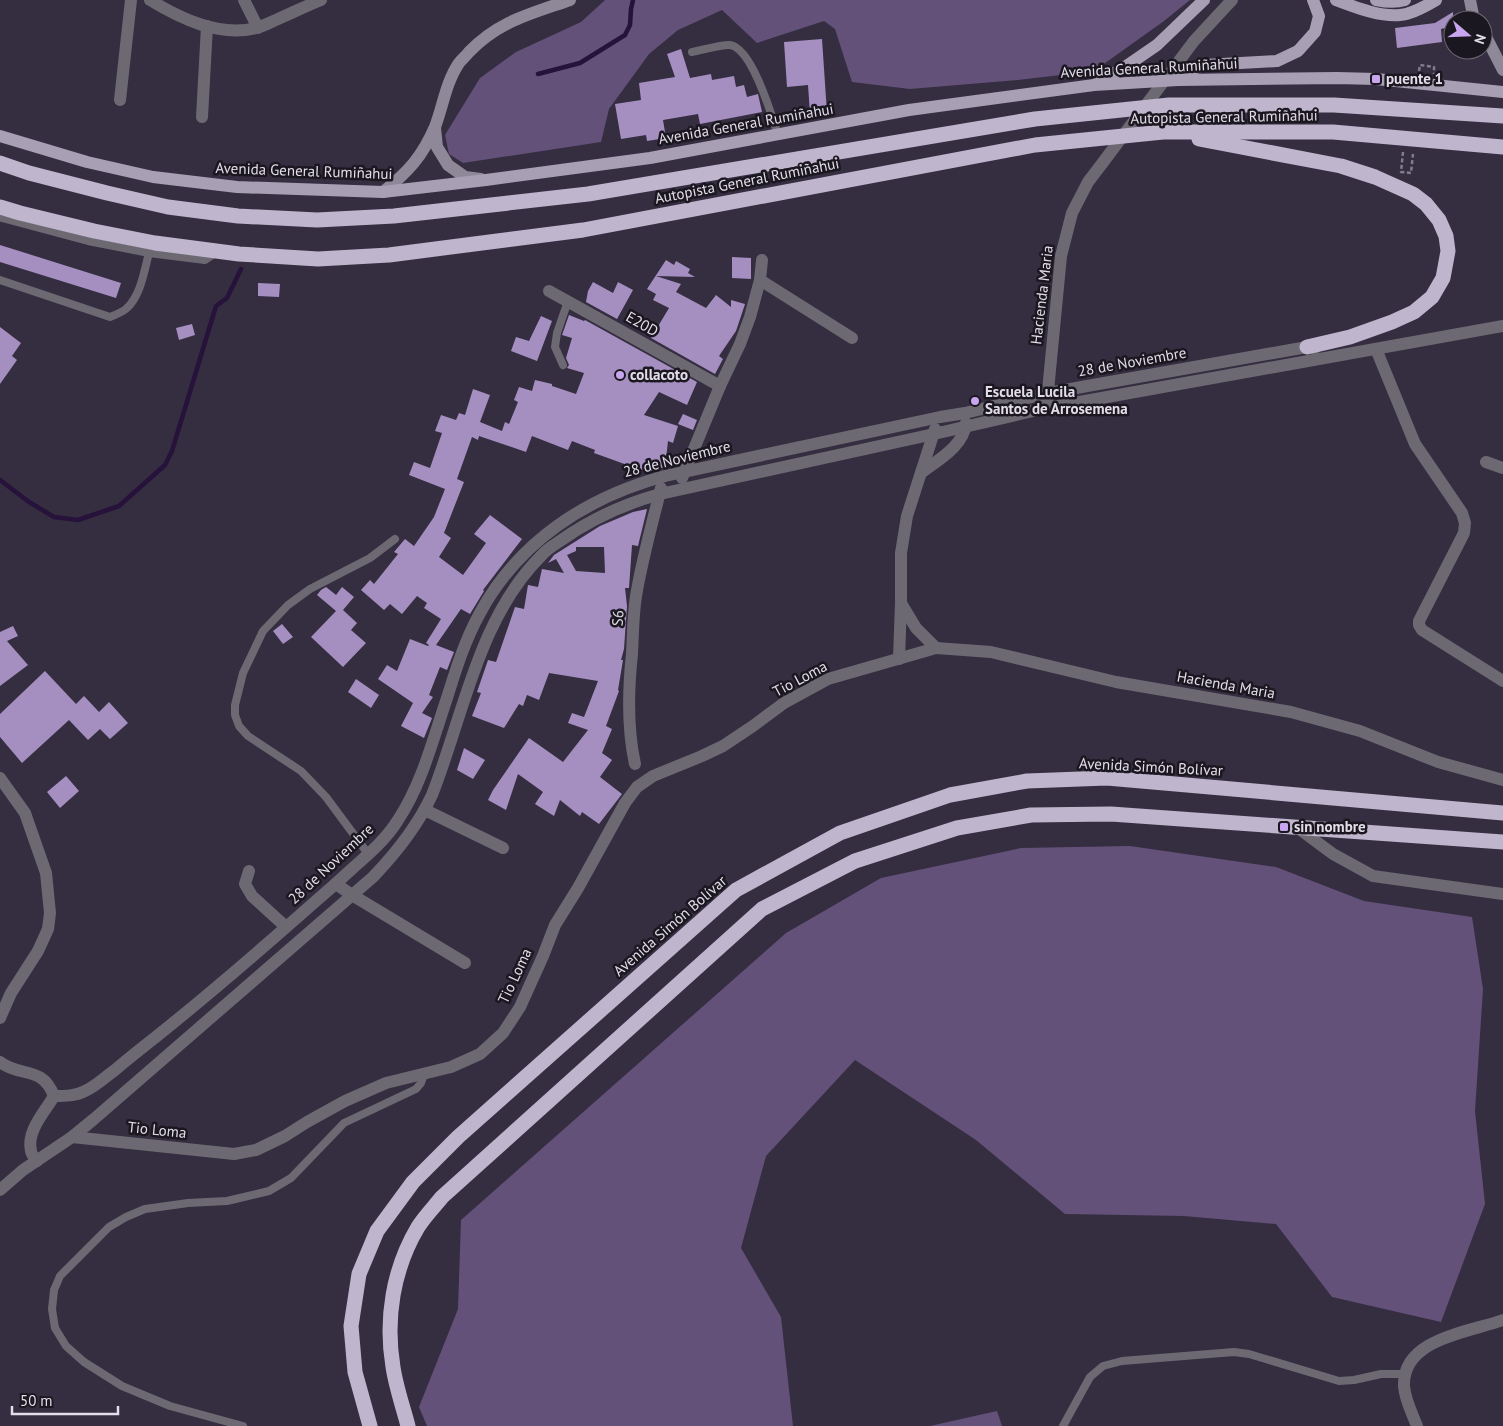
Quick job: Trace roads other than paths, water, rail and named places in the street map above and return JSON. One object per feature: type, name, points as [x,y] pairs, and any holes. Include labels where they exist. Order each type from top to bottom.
[{"type":"highway","name":"Autopista General Rumiñahui","points":[[0,163],[29,173],[168,207],[238,216],[317,220],[394,216],[588,194],[1035,119],[1169,105],[1334,105],[1503,116]]},
{"type":"highway","name":"Autopista General Rumiñahui","points":[[0,207],[94,231],[155,243],[239,254],[318,259],[389,255],[583,230],[1035,145],[1163,132],[1333,132],[1503,147]]},
{"type":"highway","points":[[1163,132],[1341,166],[1375,177],[1413,194],[1426,204],[1439,220],[1446,236],[1448,251],[1443,278],[1432,297],[1414,312],[1392,322],[1350,337],[1307,347]]},
{"type":"highway","name":"Avenida Simón Bolívar","points":[[370,1426],[355,1372],[351,1326],[359,1274],[377,1231],[414,1182],[458,1137],[736,890],[840,833],[950,795],[1036,780],[1107,778],[1503,813]]},
{"type":"highway","points":[[408,1426],[393,1368],[390,1334],[391,1307],[394,1284],[402,1260],[418,1227],[442,1197],[762,909],[855,861],[957,828],[1031,815],[1111,814],[1503,842]]},
{"type":"main road","points":[[1094,85],[1157,45],[1204,0]]},
{"type":"main road","points":[[1178,80],[1190,70],[1204,65],[1277,61],[1298,51],[1315,32],[1319,16],[1313,0]]},
{"type":"main road","points":[[1336,0],[1354,7],[1386,15],[1401,15],[1412,12],[1436,0]]},
{"type":"main road","points":[[1376,0],[1400,2],[1405,0]]},
{"type":"main road","name":"Avenida General Rumiñahui","points":[[0,136],[87,162],[153,177],[237,187],[384,192],[650,158],[909,110],[1094,85],[1178,80],[1338,78],[1376,79],[1503,92]]},
{"type":"street","points":[[120,100],[131,0]]},
{"type":"street","points":[[150,0],[169,11],[224,30],[258,28],[321,0]]},
{"type":"street","points":[[244,0],[258,28]]},
{"type":"street","points":[[384,192],[405,174],[423,152],[435,127],[449,85],[459,63],[490,33],[507,22],[570,0]]},
{"type":"street","name":"Hacienda Maria","points":[[1046,408],[1061,256],[1072,212],[1088,182],[1194,41],[1232,0]]},
{"type":"street","points":[[202,117],[208,26]]},
{"type":"street","points":[[1493,50],[1503,70]]},
{"type":"street","points":[[435,127],[437,147],[448,165],[465,177],[486,180]]},
{"type":"street","points":[[678,491],[684,472],[750,317],[760,280],[762,260]]},
{"type":"street","points":[[760,280],[852,338]]},
{"type":"street","name":"E20D","points":[[549,291],[720,386]]},
{"type":"street","points":[[0,1190],[23,1170],[72,1137],[352,896],[394,856],[411,834],[425,810],[439,776],[476,667],[500,612],[527,571],[543,553],[592,521],[638,500],[660,494],[1046,408],[1503,326]]},
{"type":"street","name":"28 de Noviembre","points":[[54,1096],[68,1096],[84,1092],[104,1079],[200,1002],[286,928],[368,854],[398,822],[411,798],[422,771],[459,660],[480,612],[513,565],[534,543],[582,510],[616,492],[645,481],[965,413],[1048,393],[1307,347],[1350,352]]},
{"type":"street","points":[[1376,349],[1415,444],[1462,513],[1466,523],[1464,533],[1419,621],[1419,626],[1422,630],[1503,681]]},
{"type":"street","points":[[921,473],[958,442],[964,434],[966,427],[965,413]]},
{"type":"street","points":[[899,659],[901,553],[908,516],[940,417]]},
{"type":"street","points":[[1486,462],[1503,468]]},
{"type":"street","name":"S6","points":[[635,764],[628,690],[636,598],[645,552],[665,476]]},
{"type":"street","points":[[901,603],[916,628],[936,648]]},
{"type":"street","name":"Hacienda Maria","points":[[899,659],[936,648],[991,652],[1116,682],[1290,712],[1360,731],[1438,762],[1503,780]]},
{"type":"street","name":"Tio Loma","points":[[72,1137],[234,1154],[256,1150],[285,1136],[345,1101],[386,1083],[451,1067],[480,1054],[503,1033],[520,1007],[555,925],[578,888],[625,803],[637,787],[653,776],[723,746],[784,703],[828,680],[899,659]]},
{"type":"street","points":[[0,778],[25,813],[46,873],[50,913],[48,929],[38,951],[5,995],[0,1018]]},
{"type":"street","points":[[425,810],[503,848]]},
{"type":"street","points":[[1298,828],[1333,854],[1373,876],[1503,894]]},
{"type":"street","points":[[249,871],[245,884],[252,896],[286,928]]},
{"type":"street","points":[[336,884],[352,896],[465,963]]},
{"type":"street","points":[[200,1002],[212,1017]]},
{"type":"street","points":[[0,1062],[44,1080],[51,1088],[54,1096],[31,1135],[31,1152],[37,1161]]},
{"type":"street","points":[[1417,1426],[1406,1398],[1404,1385],[1405,1374],[1410,1363],[1432,1344],[1452,1335],[1503,1320]]},
{"type":"lane","points":[[692,52],[729,44],[741,51],[758,78],[778,135]]},
{"type":"lane","points":[[0,216],[88,241],[149,253],[205,260],[218,251]]},
{"type":"lane","points":[[0,280],[110,318],[126,309],[134,299],[140,287],[149,253]]},
{"type":"lane","points":[[563,365],[555,347],[557,333],[568,301]]},
{"type":"lane","points":[[368,854],[326,797],[301,771],[248,736],[239,726],[234,715],[243,673],[262,631],[288,605],[310,589],[370,558],[395,539]]},
{"type":"lane","points":[[243,1426],[170,1406],[122,1386],[84,1362],[66,1346],[54,1328],[52,1309],[54,1290],[60,1276],[109,1227],[145,1209],[188,1203],[227,1201],[269,1192],[291,1178],[344,1123],[416,1089],[421,1084],[424,1074]]},
{"type":"lane","points":[[1063,1426],[1090,1377],[1103,1366],[1122,1361],[1234,1352],[1249,1354],[1339,1381],[1354,1380],[1380,1374],[1405,1374]]},
{"type":"waterway","points":[[538,74],[580,63],[625,35],[630,25],[633,0]]},
{"type":"waterway","points":[[0,480],[29,502],[54,517],[78,520],[119,506],[165,465],[172,451],[216,306],[227,298],[241,269]]},
{"type":"place","name":"puente 1","points":[[1376,79]]},
{"type":"place","name":"collacoto","points":[[620,375]]},
{"type":"place","name":"Escuela Lucila Santos de Arrosemena","points":[[975,401]]},
{"type":"place","name":"sin nombre","points":[[1284,827]]}]
